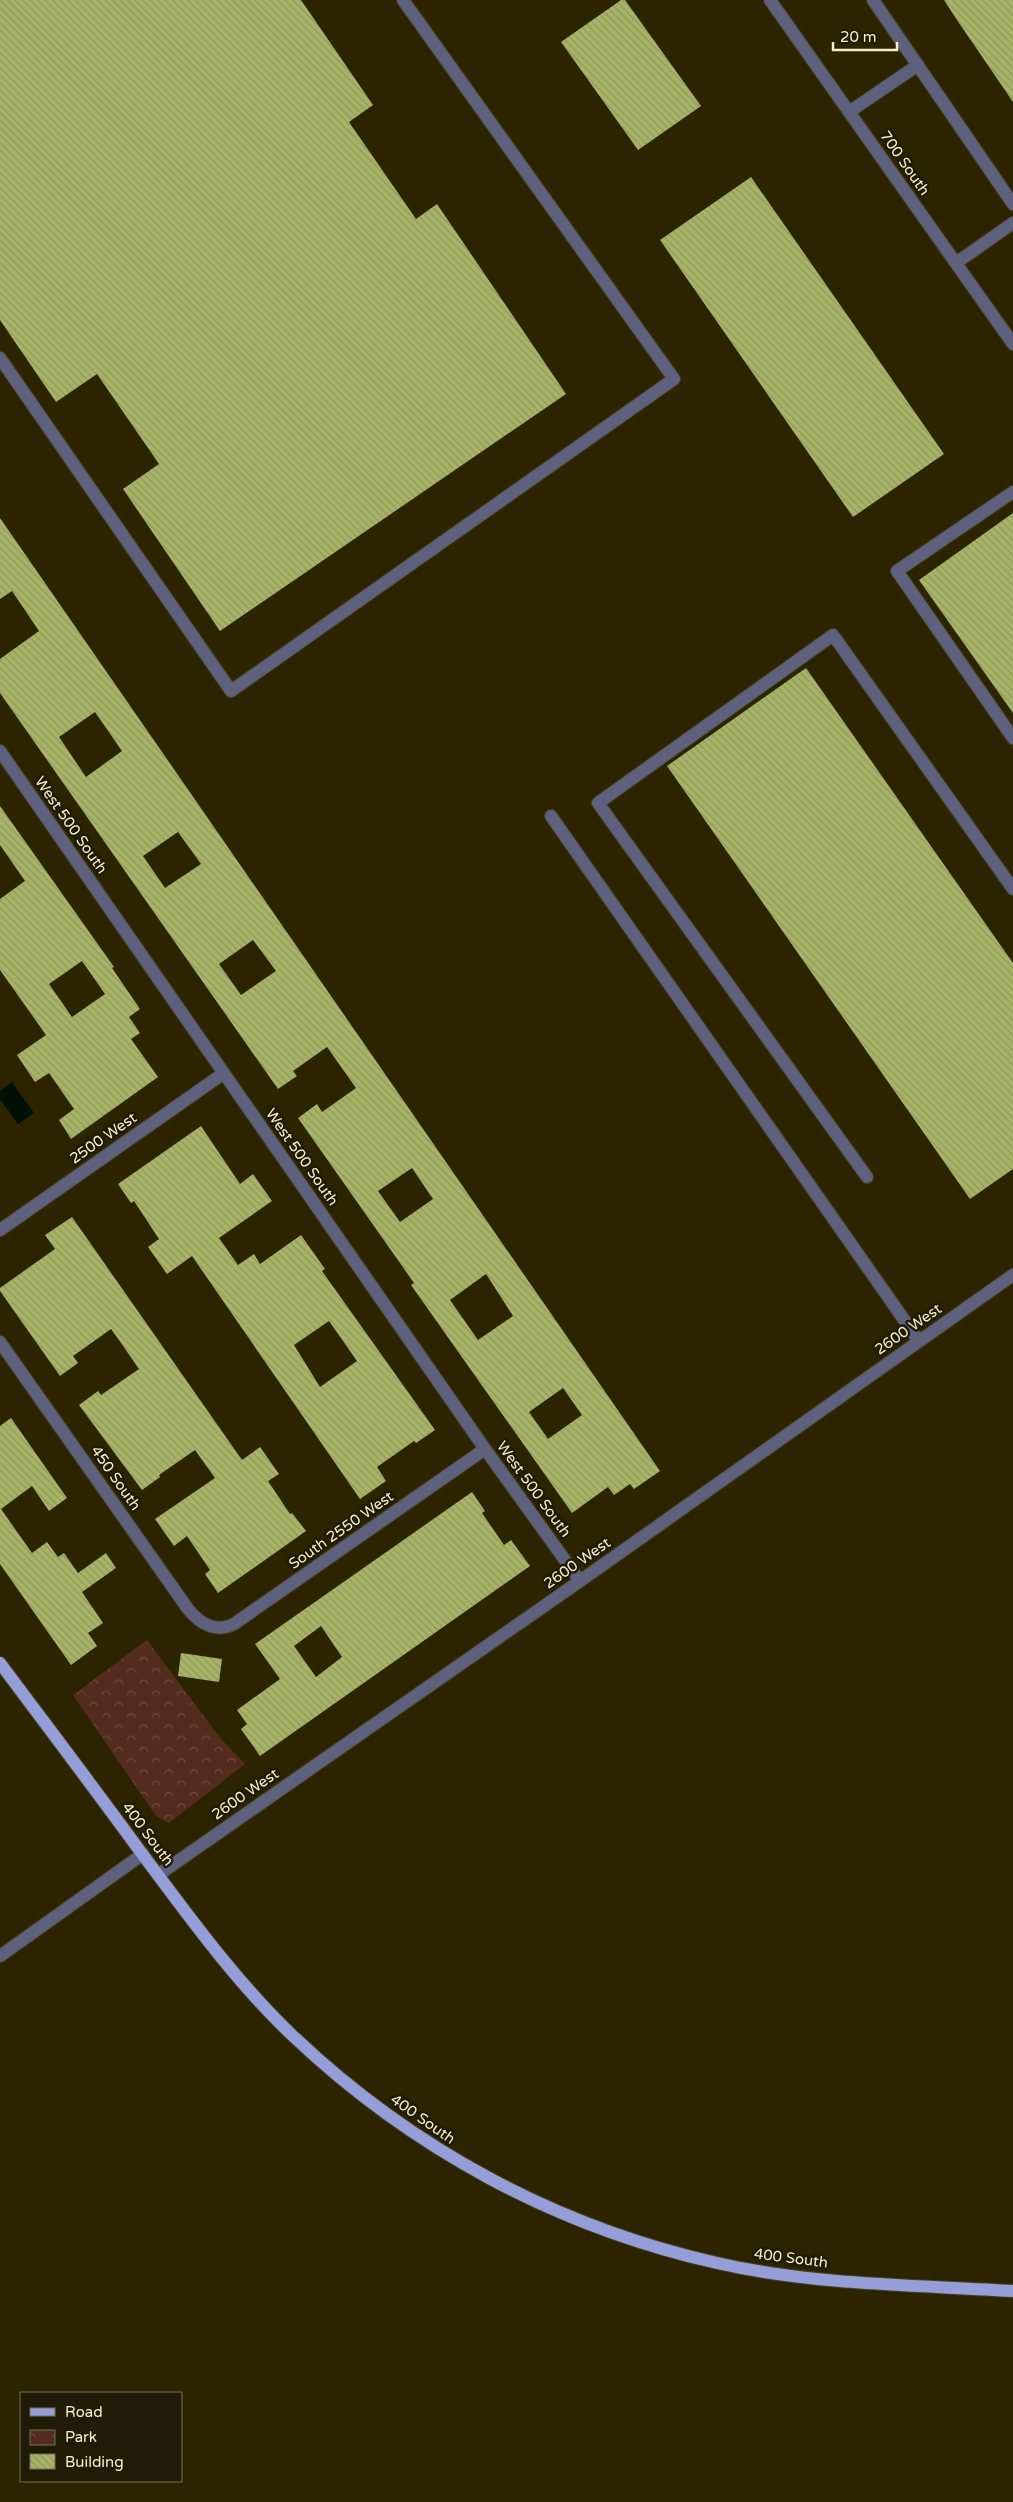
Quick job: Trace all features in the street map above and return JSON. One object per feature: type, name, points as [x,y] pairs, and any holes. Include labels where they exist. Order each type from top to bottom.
[{"type":"main road","name":"400 South","points":[[0,1663],[158,1875],[242,1982],[291,2034],[338,2077],[412,2133],[453,2159],[516,2194],[582,2223],[662,2250],[720,2264],[792,2276],[1013,2291]]},
{"type":"street","points":[[0,358],[231,691],[674,378],[403,0]]},
{"type":"street","points":[[873,0],[1013,204]]},
{"type":"street","name":"700 South","points":[[775,2],[849,112],[1013,344]]},
{"type":"street","points":[[849,112],[918,65]]},
{"type":"street","points":[[956,263],[1013,224]]},
{"type":"street","points":[[1013,492],[897,571],[1013,738]]},
{"type":"street","points":[[867,1177],[598,803],[833,635],[1013,888]]},
{"type":"street","name":"West 500 South","points":[[0,751],[485,1449],[580,1581]]},
{"type":"street","points":[[551,816],[918,1341]]},
{"type":"street","name":"2500 West","points":[[0,1230],[224,1073]]},
{"type":"street","name":"2600 West","points":[[158,1875],[580,1581],[1013,1275]]},
{"type":"street","name":"450 South","points":[[0,1342],[188,1609],[198,1620],[211,1627]]},
{"type":"street","name":"South 2550 West","points":[[211,1627],[225,1627],[234,1624],[485,1449]]},
{"type":"street","points":[[0,1956],[143,1854]]},
{"type":"green space","points":[[147,1640],[221,1739],[245,1764],[169,1823],[156,1816],[73,1695]]},
{"type":"shaded area","points":[[12,1082],[34,1113],[18,1124],[0,1099],[0,1091]]},
{"type":"building","points":[[0,0],[301,0],[373,105],[349,122],[416,219],[437,204],[566,394],[220,631],[123,489],[159,464],[97,374],[56,402],[0,320]]},
{"type":"building","points":[[621,0],[625,0],[701,106],[638,150],[561,42]]},
{"type":"building","points":[[944,0],[1013,0],[1013,102],[957,20]]},
{"type":"building","points":[[751,177],[944,454],[853,517],[660,240]]},
{"type":"building","points":[[1013,513],[1013,713],[919,580]]},
{"type":"building","points":[[0,518],[660,1471],[634,1489],[630,1484],[614,1495],[608,1487],[572,1513],[411,1285],[414,1283],[298,1118],[317,1104],[322,1112],[356,1088],[327,1047],[293,1071],[297,1076],[278,1089],[0,693],[0,659],[39,631],[12,591],[0,599]],"holes":[[[95,712],[122,751],[86,777],[59,737]],[[178,832],[201,864],[165,888],[143,856]],[[253,940],[276,971],[241,995],[219,964]],[[412,1168],[433,1199],[400,1222],[378,1191]],[[486,1274],[513,1316],[478,1340],[450,1300]],[[563,1388],[582,1415],[548,1439],[529,1412]]]},
{"type":"building","points":[[806,668],[1013,963],[1013,1169],[970,1199],[667,766]]},
{"type":"building","points":[[0,806],[114,967],[112,968],[140,1009],[129,1017],[140,1033],[131,1039],[158,1077],[71,1139],[59,1120],[74,1109],[49,1073],[35,1082],[17,1055],[46,1035],[0,970],[0,899],[25,881],[0,845]],"holes":[[[82,961],[105,994],[72,1017],[49,984]]]},
{"type":"building","points":[[201,1126],[240,1184],[253,1174],[272,1201],[219,1238],[238,1265],[254,1254],[260,1264],[301,1235],[325,1269],[322,1271],[435,1430],[416,1443],[414,1441],[377,1467],[386,1481],[360,1499],[192,1256],[167,1274],[148,1247],[159,1239],[134,1201],[131,1203],[118,1184]],"holes":[[[329,1321],[357,1361],[320,1387],[294,1345]]]},
{"type":"building","points":[[72,1217],[242,1460],[260,1447],[279,1474],[268,1481],[290,1514],[292,1513],[306,1531],[218,1593],[205,1574],[210,1570],[187,1536],[174,1546],[155,1519],[215,1478],[195,1450],[159,1475],[160,1477],[142,1490],[79,1405],[98,1391],[101,1395],[139,1369],[119,1340],[111,1329],[73,1356],[78,1363],[60,1376],[0,1291],[0,1288],[55,1249],[45,1235]]},
{"type":"building","points":[[11,1418],[67,1498],[49,1511],[32,1486],[1,1509],[32,1553],[47,1542],[58,1557],[64,1553],[78,1573],[106,1553],[116,1568],[82,1592],[103,1623],[88,1633],[97,1646],[71,1665],[0,1564],[0,1426]]},
{"type":"building","points":[[472,1492],[485,1511],[482,1513],[504,1545],[511,1540],[530,1566],[260,1756],[241,1729],[247,1724],[237,1710],[280,1679],[255,1644]],"holes":[[[321,1626],[342,1657],[316,1677],[294,1646]]]},
{"type":"building","points":[[181,1653],[222,1659],[219,1682],[178,1676]]}]
